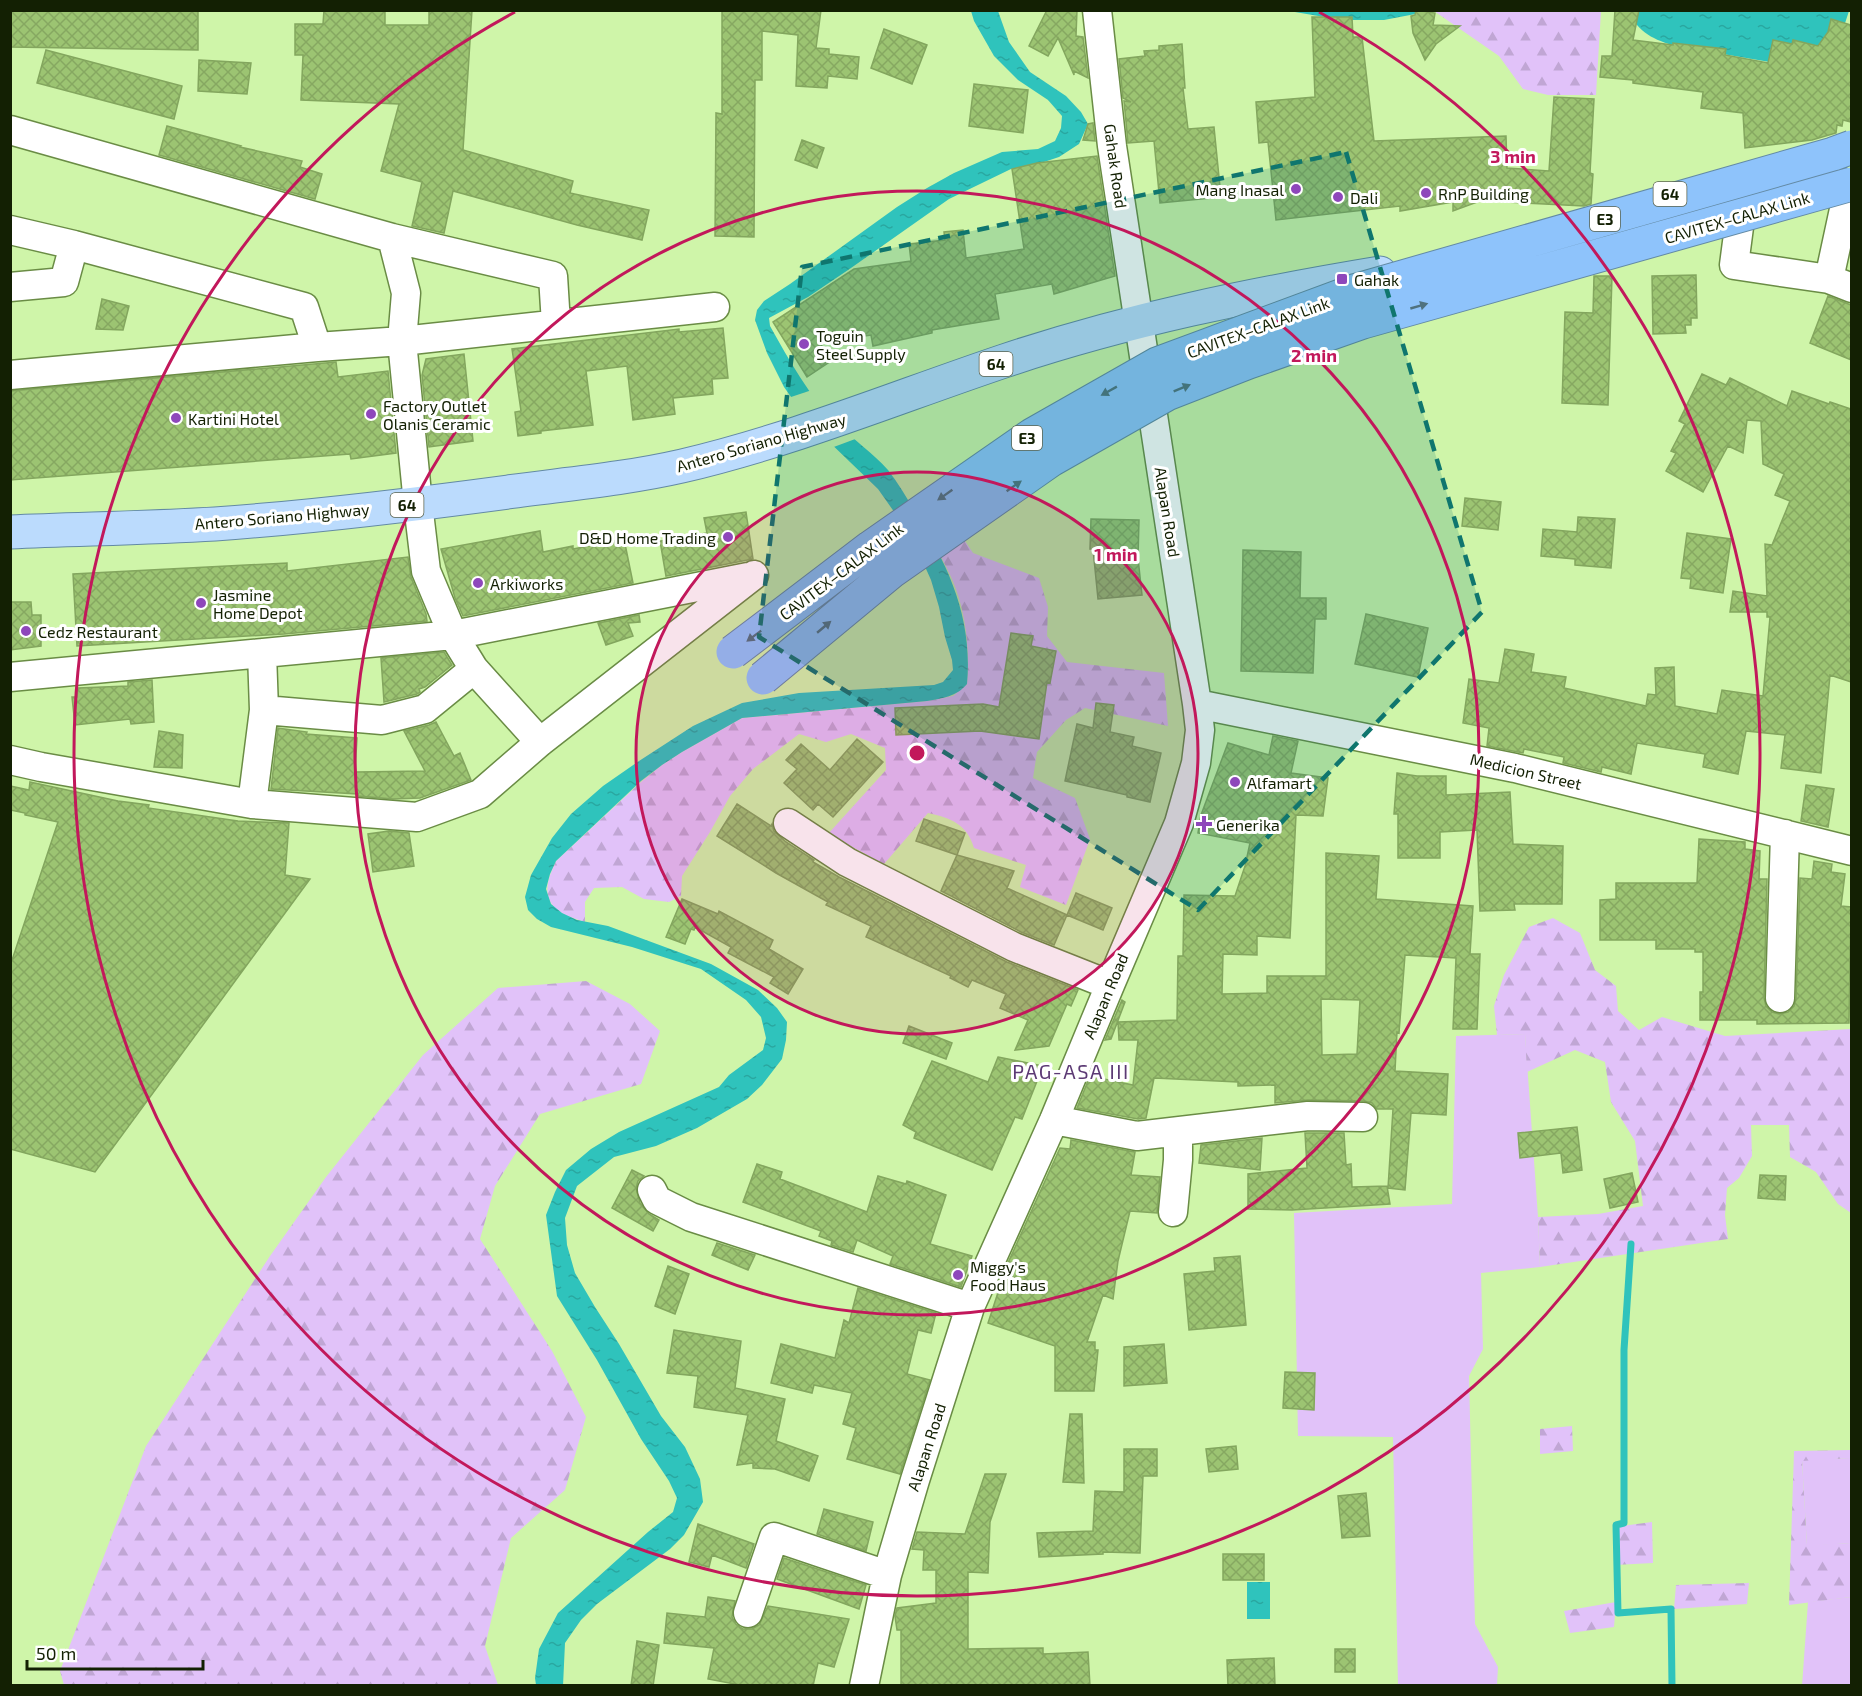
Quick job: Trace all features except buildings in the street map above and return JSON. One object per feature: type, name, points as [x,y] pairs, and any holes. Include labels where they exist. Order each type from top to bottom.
[{"type":"highway","name":"CAVITEX–CALAX Link","points":[[734,652],[871,547],[1032,435],[1157,364],[1357,290],[1810,161],[1851,147]]},
{"type":"highway","name":"CAVITEX–CALAX Link","points":[[763,678],[891,572],[1051,460],[1167,394],[1363,322],[1850,195]]},
{"type":"main road","name":"Antero Soriano Highway","points":[[1495,256],[1547,226],[1782,167],[1851,147]]},
{"type":"main road","name":"Antero Soriano Highway","points":[[10,532],[215,524],[418,504],[632,476],[729,454],[856,414],[1004,361],[1139,321],[1280,290],[1463,260],[1495,256],[1550,268],[1642,250],[1739,227],[1850,195]]},
{"type":"street","name":"Gahak Road","points":[[1097,10],[1112,146],[1139,321]]},
{"type":"street","points":[[10,130],[392,238],[553,276],[556,324]]},
{"type":"street","points":[[1739,227],[1734,265],[1840,284],[1850,195]]},
{"type":"street","points":[[10,230],[304,307],[317,347]]},
{"type":"street","points":[[392,238],[406,293],[402,341],[426,571],[453,635],[474,669],[540,742]]},
{"type":"street","points":[[10,287],[64,282],[74,245]]},
{"type":"street","points":[[10,375],[402,341],[715,307]]},
{"type":"street","name":"Alapan Road","points":[[864,1686],[888,1575],[915,1480],[970,1308],[1054,1120],[1165,859],[1188,794],[1196,763],[1200,730],[1197,704],[1139,321]]},
{"type":"street","points":[[10,677],[453,635],[754,575],[540,742],[480,794],[417,816],[252,804],[10,760]]},
{"type":"street","points":[[252,804],[264,710],[262,652]]},
{"type":"street","points":[[264,710],[382,720],[426,709],[474,669]]},
{"type":"street","name":"Medicion Street","points":[[1197,704],[1515,768],[1851,851]]},
{"type":"street","points":[[788,823],[847,862],[1014,947],[1110,985]]},
{"type":"street","points":[[1780,998],[1785,834]]},
{"type":"street","points":[[1054,1120],[1137,1136],[1308,1116],[1362,1117]]},
{"type":"street","points":[[1173,1212],[1178,1132]]},
{"type":"street","points":[[652,1190],[657,1200],[691,1217],[970,1308]]},
{"type":"street","points":[[748,1614],[774,1537],[888,1575]]},
{"type":"highlighted area","points":[[1346,152],[1482,612],[1198,910],[759,637],[802,267]]},
{"type":"green space","points":[[1434,11],[1601,11],[1596,95],[1548,95],[1523,89],[1499,56]]},
{"type":"green space","points":[[957,529],[973,553],[1039,578],[1048,607],[1047,636],[1067,662],[1164,673],[1168,726],[1085,708],[1066,720],[1037,752],[1033,778],[1075,798],[1090,839],[1066,905],[1020,887],[1026,865],[974,848],[967,833],[957,823],[944,817],[928,813],[884,864],[828,834],[886,770],[885,748],[851,734],[826,742],[799,734],[753,769],[730,796],[682,876],[681,896],[669,902],[644,899],[622,887],[594,888],[585,902],[585,922],[567,916],[555,908],[547,889],[556,861],[662,765],[742,718],[927,701],[953,696],[967,684],[967,644],[961,604],[952,579],[929,534]]},
{"type":"green space","points":[[1553,918],[1580,933],[1595,970],[1616,986],[1618,1011],[1639,1030],[1662,1017],[1725,1036],[1851,1029],[1851,1213],[1838,1204],[1816,1172],[1790,1157],[1789,1125],[1751,1125],[1752,1156],[1739,1178],[1727,1188],[1725,1215],[1728,1239],[1540,1267],[1538,1217],[1598,1214],[1643,1206],[1635,1141],[1611,1102],[1605,1062],[1575,1050],[1527,1072],[1525,1034],[1497,1035],[1494,1006],[1504,975],[1529,927]]},
{"type":"green space","points":[[586,981],[630,1004],[660,1031],[641,1084],[540,1114],[495,1186],[480,1239],[552,1351],[586,1417],[565,1490],[511,1538],[485,1646],[498,1685],[64,1685],[60,1671],[146,1446],[270,1256],[326,1177],[423,1055],[498,988]]},
{"type":"green space","points":[[1525,1034],[1540,1267],[1481,1273],[1483,1349],[1469,1376],[1475,1624],[1498,1667],[1497,1685],[1398,1685],[1393,1437],[1298,1436],[1294,1213],[1452,1204],[1456,1036]]},
{"type":"green space","points":[[1572,1426],[1573,1451],[1540,1454],[1540,1429]]},
{"type":"green space","points":[[1851,1450],[1851,1478],[1850,1458],[1802,1461],[1807,1545],[1851,1543],[1851,1597],[1789,1605],[1794,1451]]},
{"type":"green space","points":[[1850,1458],[1851,1543],[1807,1546],[1802,1460]]},
{"type":"green space","points":[[1652,1522],[1653,1563],[1615,1565],[1614,1527]]},
{"type":"green space","points":[[1749,1583],[1747,1604],[1674,1609],[1676,1585]]},
{"type":"green space","points":[[1851,1597],[1851,1685],[1802,1686],[1808,1602]]},
{"type":"green space","points":[[1616,1602],[1614,1627],[1570,1633],[1564,1611]]},
{"type":"water","points":[[971,11],[998,11],[1009,42],[1030,72],[1066,96],[1081,112],[1088,124],[1079,144],[1059,157],[1032,166],[1011,169],[949,199],[808,297],[769,318],[770,326],[809,390],[837,424],[888,470],[927,532],[948,573],[962,615],[968,660],[967,684],[954,694],[927,701],[742,718],[682,752],[641,781],[556,861],[546,889],[551,904],[562,913],[577,920],[608,926],[711,964],[758,990],[777,1008],[787,1022],[782,1059],[762,1085],[747,1099],[697,1128],[656,1146],[614,1157],[577,1186],[565,1218],[567,1245],[575,1273],[661,1416],[685,1447],[700,1479],[703,1502],[684,1535],[670,1549],[597,1604],[581,1620],[565,1643],[563,1686],[536,1685],[539,1649],[558,1613],[673,1512],[677,1498],[669,1481],[641,1439],[597,1360],[557,1296],[546,1215],[566,1170],[591,1149],[619,1132],[719,1087],[729,1075],[763,1050],[766,1038],[761,1017],[746,1000],[701,969],[632,947],[551,927],[537,919],[528,910],[525,897],[531,875],[552,838],[571,814],[603,786],[693,726],[742,703],[799,693],[934,685],[943,682],[953,670],[939,607],[931,580],[918,551],[878,489],[806,418],[784,387],[767,353],[755,320],[757,310],[764,301],[927,188],[954,173],[1002,152],[1038,149],[1055,141],[1061,128],[1062,116],[1048,100],[1018,80],[994,56],[974,21]]},
{"type":"water","points":[[1289,11],[1431,11],[1384,20],[1342,20]]},
{"type":"water","points":[[1628,11],[1849,11],[1829,72],[1668,44],[1648,35],[1632,19]]},
{"type":"water","points":[[1247,1582],[1270,1582],[1270,1619],[1247,1619]]},
{"type":"pier","points":[[812,390],[838,421],[858,438],[831,448],[820,437],[788,398]]},
{"type":"waterway","points":[[1631,1244],[1624,1350],[1624,1523],[1616,1525],[1618,1613],[1671,1609],[1672,1686]]},
{"type":"place","name":"Mang Inasal","points":[[1296,189]]},
{"type":"place","name":"RnP Building","points":[[1426,193]]},
{"type":"place","name":"Dali","points":[[1338,197]]},
{"type":"place","name":"Gahak","points":[[1342,279]]},
{"type":"place","name":"Toguin Steel Supply","points":[[804,344]]},
{"type":"place","name":"Factory Outlet Olanis Ceramic","points":[[371,414]]},
{"type":"place","name":"Kartini Hotel","points":[[176,418]]},
{"type":"place","name":"D&D Home Trading","points":[[728,537]]},
{"type":"place","name":"Arkiworks","points":[[478,583]]},
{"type":"place","name":"Jasmine Home Depot","points":[[201,603]]},
{"type":"place","name":"Cedz Restaurant","points":[[26,631]]},
{"type":"place","name":"Alfamart","points":[[1235,782]]},
{"type":"place","name":"Generika","points":[[1204,824]]},
{"type":"place","name":"Miggy's Food Haus","points":[[958,1275]]},
{"type":"district","name":"PAG-ASA III","points":[[1071,1071]]}]
